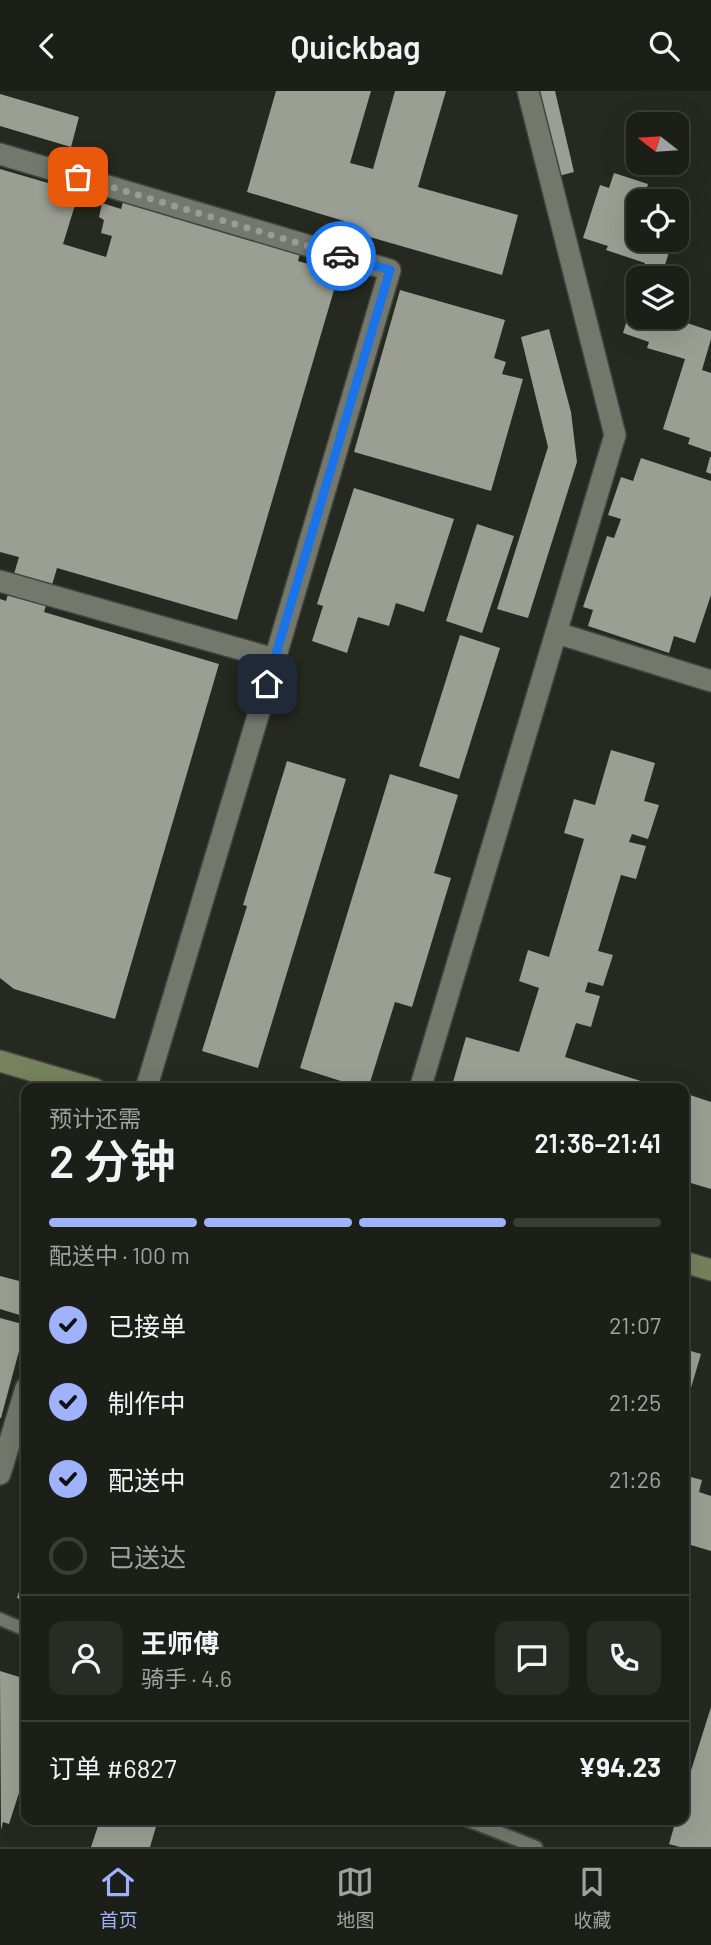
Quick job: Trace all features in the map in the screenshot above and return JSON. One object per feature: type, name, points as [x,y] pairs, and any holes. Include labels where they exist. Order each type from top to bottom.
[{"type":"street","points":[[422,1083],[615,435],[528,91]]},
{"type":"street","points":[[0,154],[390,270],[148,1083]]},
{"type":"street","points":[[0,581],[275,659]]},
{"type":"street","points":[[556,633],[711,681]]},
{"type":"street","points":[[0,1061],[75,1083]]},
{"type":"street","points":[[689,1263],[711,1270]]},
{"type":"street","points":[[0,1474],[21,1405]]},
{"type":"lane","points":[[0,1619],[21,1628]]},
{"type":"lane","points":[[480,1825],[536,1847]]},
{"type":"building","points":[[276,91],[371,91],[350,163],[373,169],[395,91],[446,91],[418,187],[518,215],[502,275],[342,229],[344,221],[247,192]]},
{"type":"building","points":[[525,91],[555,91],[574,172],[547,179]]},
{"type":"building","points":[[0,94],[79,117],[71,147],[0,126]]},
{"type":"building","points":[[0,169],[79,192],[63,244],[106,257],[112,236],[101,233],[104,220],[99,217],[102,203],[121,209],[125,195],[302,247],[298,261],[339,273],[237,620],[57,568],[44,612],[219,664],[115,1019],[14,989],[0,978],[0,599],[6,601],[19,557],[0,552]]},
{"type":"building","points":[[614,173],[648,184],[647,189],[626,189],[626,252],[669,252],[665,266],[644,266],[645,263],[606,250],[608,246],[583,238],[600,185],[609,188]]},
{"type":"building","points":[[400,290],[505,320],[494,358],[506,362],[502,374],[523,379],[491,491],[354,452]]},
{"type":"building","points":[[626,323],[626,329],[689,329],[689,324],[711,331],[702,370],[711,373],[711,452],[688,444],[690,438],[663,429],[685,359],[647,348],[649,342],[623,333]]},
{"type":"building","points":[[549,329],[571,412],[577,462],[528,618],[497,609],[548,447],[521,337]]},
{"type":"building","points":[[711,457],[711,474],[706,472]]},
{"type":"building","points":[[641,458],[711,481],[711,595],[695,643],[674,636],[669,653],[588,626],[593,610],[583,607],[607,536],[614,538],[621,519],[608,515],[621,477],[633,481]]},
{"type":"building","points":[[354,488],[454,519],[424,612],[396,603],[389,626],[358,617],[347,653],[312,641],[323,606],[317,604]]},
{"type":"building","points":[[477,524],[514,536],[482,633],[446,621]]},
{"type":"building","points":[[460,635],[500,648],[459,779],[419,766]]},
{"type":"building","points":[[611,750],[655,763],[644,801],[659,805],[648,839],[632,834],[629,842],[646,846],[636,879],[621,875],[598,951],[613,955],[603,986],[588,982],[585,992],[600,996],[591,1027],[576,1023],[565,1057],[647,1083],[453,1083],[466,1037],[519,1052],[539,988],[519,981],[528,950],[549,957],[584,839],[564,833],[574,799],[595,805]]},
{"type":"building","points":[[287,761],[346,779],[258,1068],[202,1051],[247,906],[243,905]]},
{"type":"building","points":[[390,774],[458,795],[434,873],[451,878],[412,1007],[395,1002],[370,1083],[347,1083],[300,1068]]},
{"type":"building","points":[[689,1095],[711,1102],[711,1189],[689,1182]]},
{"type":"building","points":[[0,1276],[21,1281],[21,1315],[0,1309]]},
{"type":"building","points":[[0,1318],[21,1324],[21,1344],[0,1418]]},
{"type":"building","points":[[689,1350],[701,1354],[689,1395]]},
{"type":"building","points":[[691,1477],[702,1480],[699,1492],[711,1496],[711,1551],[689,1544]]},
{"type":"building","points":[[0,1671],[21,1677],[21,1787],[9,1824],[3,1822],[1,1830]]},
{"type":"building","points":[[711,1707],[711,1847],[680,1847],[669,1844],[675,1825],[689,1825],[689,1777]]},
{"type":"building","points":[[98,1825],[157,1825],[150,1847],[91,1847]]},
{"type":"way so far","points":[[78,177],[341,256]]},
{"type":"route","points":[[267,684],[390,270],[341,256]]}]
